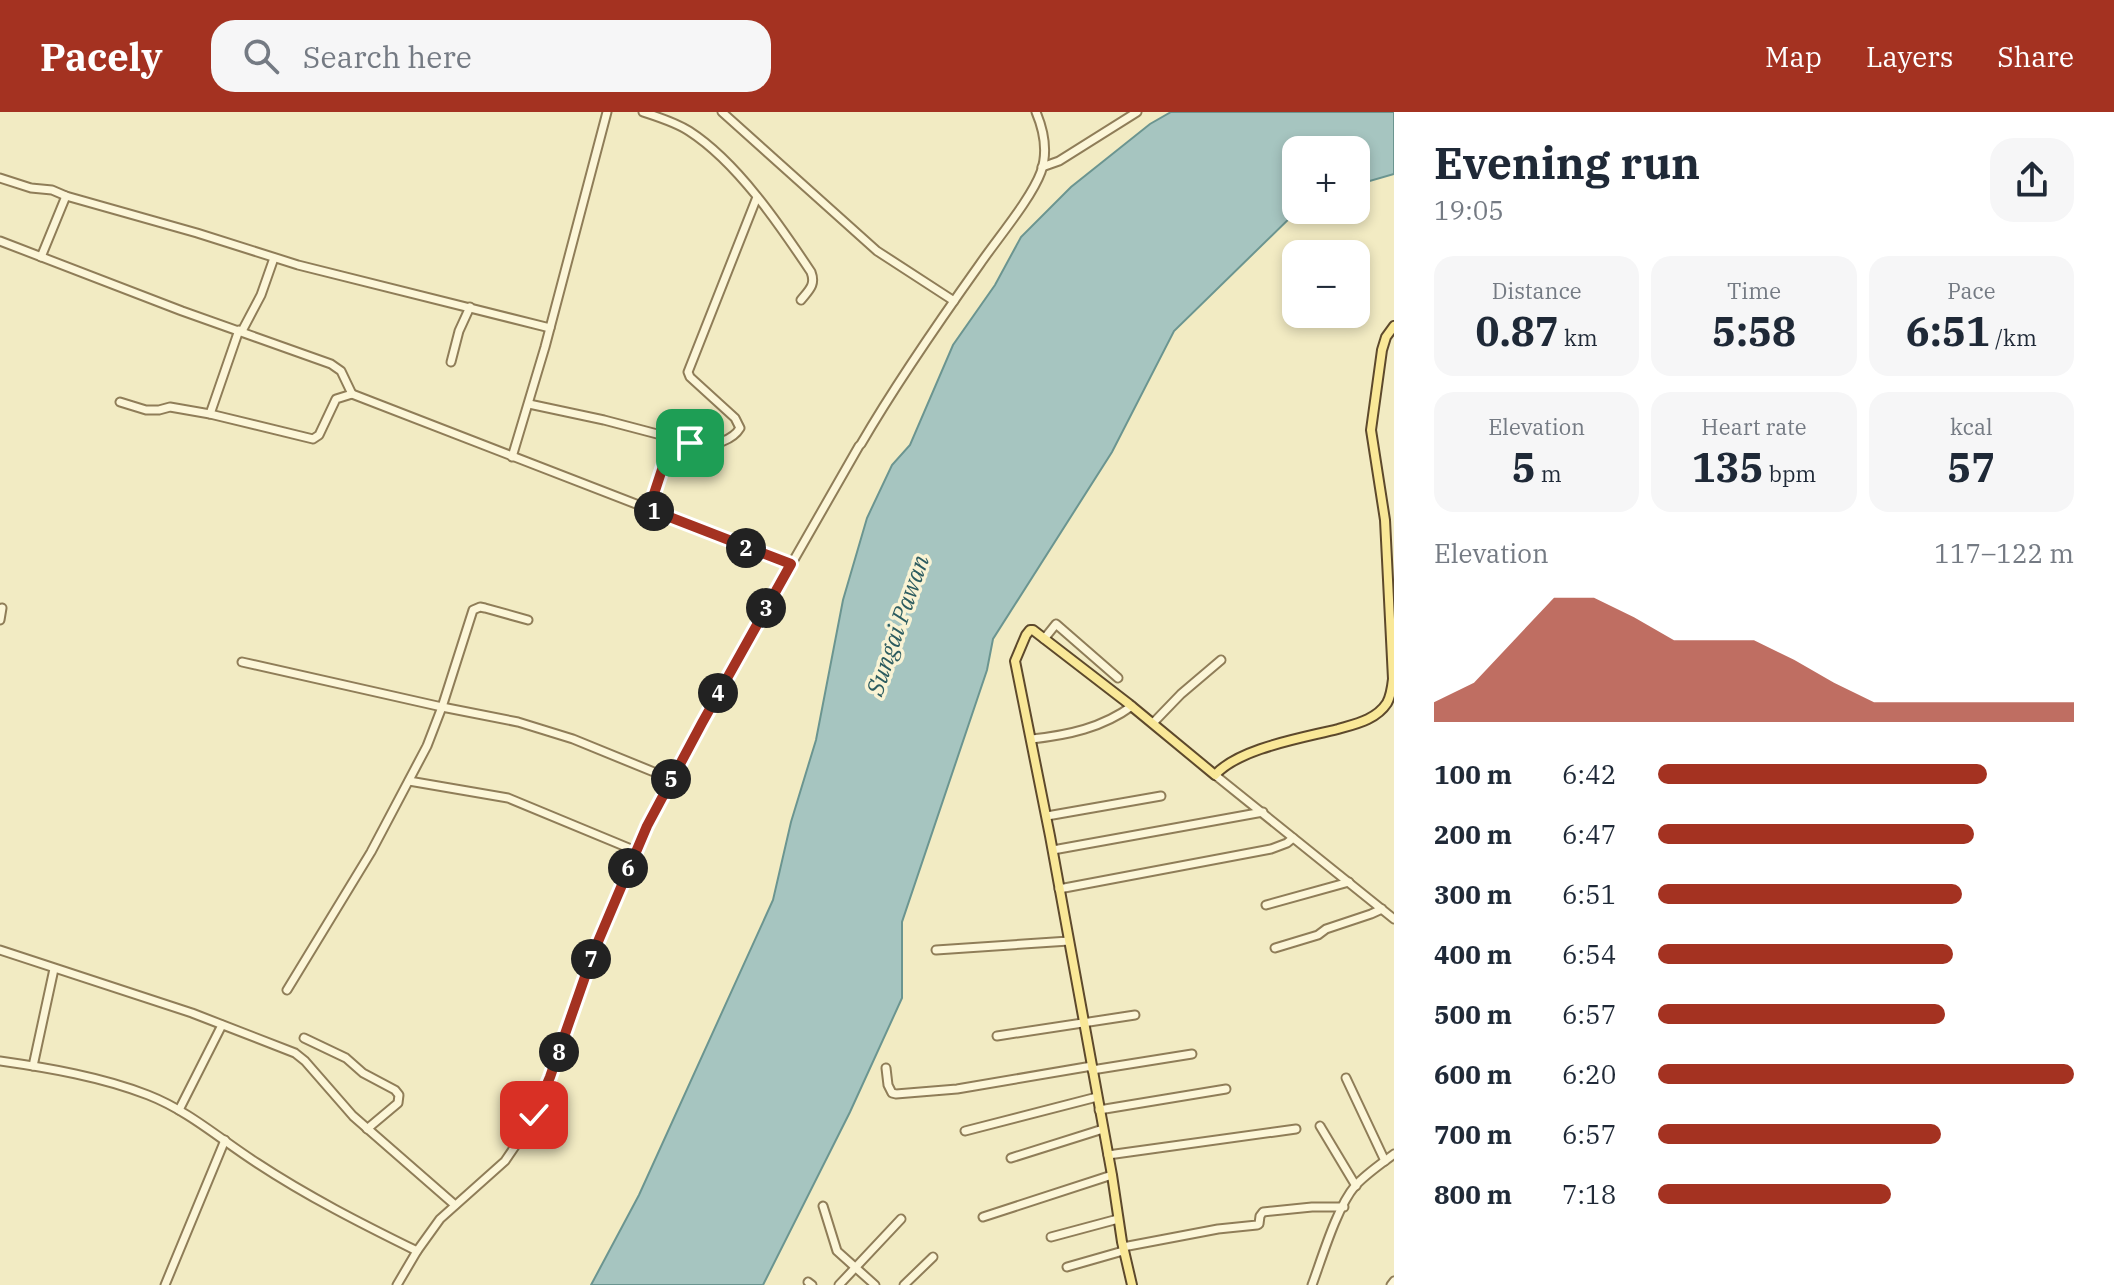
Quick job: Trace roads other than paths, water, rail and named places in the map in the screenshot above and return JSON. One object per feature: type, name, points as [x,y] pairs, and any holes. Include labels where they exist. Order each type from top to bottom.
[{"type":"main road","points":[[1132,1285],[1123,1249],[1047,816],[1015,661],[1028,631],[1033,630],[1132,706],[1157,719],[1215,775],[1223,766],[1248,754],[1366,720],[1377,714],[1389,699],[1393,679],[1387,550],[1371,423],[1384,343],[1394,326]]},
{"type":"street","points":[[512,457],[607,112]]},
{"type":"street","points":[[643,112],[680,125],[697,136],[757,197],[811,272],[814,282],[801,300]]},
{"type":"street","points":[[722,112],[877,251],[954,301]]},
{"type":"street","points":[[397,1285],[440,1219],[505,1161],[534,1115],[594,951],[636,851],[671,779],[860,445],[906,371],[1035,183],[1042,167],[1044,139],[1036,112]]},
{"type":"street","points":[[1042,167],[1059,161],[1137,112]]},
{"type":"street","points":[[0,178],[31,188],[52,190],[274,258],[550,328]]},
{"type":"street","points":[[41,257],[66,196]]},
{"type":"street","points":[[529,404],[672,439],[711,445],[737,433],[740,425],[735,418],[690,377],[688,371],[757,197]]},
{"type":"street","points":[[0,241],[337,367],[352,394]]},
{"type":"street","points":[[210,414],[240,330],[261,295],[274,258]]},
{"type":"street","points":[[451,362],[459,331],[470,307]]},
{"type":"street","points":[[120,402],[146,410],[170,407],[210,414],[313,439],[319,435],[336,399],[352,394],[791,564]]},
{"type":"street","points":[[649,509],[672,439]]},
{"type":"street","points":[[287,990],[371,852],[427,746],[473,610],[480,607],[528,620]]},
{"type":"street","points":[[0,620],[2,608]]},
{"type":"street","points":[[1044,639],[1053,627],[1118,678]]},
{"type":"street","points":[[1157,719],[1221,660]]},
{"type":"street","points":[[242,662],[548,730],[671,779]]},
{"type":"street","points":[[1032,739],[1081,731],[1101,724],[1132,706]]},
{"type":"street","points":[[1215,775],[1394,919]]},
{"type":"street","points":[[409,781],[508,798],[636,851]]},
{"type":"street","points":[[1047,816],[1161,796]]},
{"type":"street","points":[[1053,850],[1263,812]]},
{"type":"street","points":[[1059,889],[1271,849],[1293,838]]},
{"type":"street","points":[[1266,905],[1349,882]]},
{"type":"street","points":[[1275,948],[1318,935],[1326,929],[1382,909]]},
{"type":"street","points":[[936,950],[1069,941]]},
{"type":"street","points":[[0,950],[192,1013],[287,1049],[300,1057],[367,1129],[455,1205]]},
{"type":"street","points":[[33,1066],[54,969]]},
{"type":"street","points":[[997,1036],[1135,1015]]},
{"type":"street","points":[[179,1110],[222,1025]]},
{"type":"street","points":[[304,1038],[346,1058],[363,1073],[399,1095],[398,1103],[367,1129]]},
{"type":"street","points":[[886,1068],[889,1089],[896,1094],[957,1089],[1192,1054]]},
{"type":"street","points":[[0,1061],[146,1094],[179,1110],[294,1186],[417,1251]]},
{"type":"street","points":[[1346,1078],[1385,1161]]},
{"type":"street","points":[[1099,1110],[1226,1089]]},
{"type":"street","points":[[965,1131],[1097,1097]]},
{"type":"street","points":[[1320,1126],[1356,1186]]},
{"type":"street","points":[[1011,1158],[1103,1129]]},
{"type":"street","points":[[1108,1155],[1296,1129]]},
{"type":"street","points":[[165,1285],[225,1140]]},
{"type":"street","points":[[1312,1285],[1344,1207],[1356,1186],[1394,1154]]},
{"type":"street","points":[[983,1217],[1112,1175]]},
{"type":"street","points":[[823,1206],[835,1246],[875,1285]]},
{"type":"street","points":[[1067,1267],[1123,1249],[1218,1229],[1257,1225],[1263,1212],[1344,1207]]},
{"type":"street","points":[[839,1285],[901,1219]]},
{"type":"street","points":[[1051,1237],[1118,1219]]},
{"type":"street","points":[[904,1285],[933,1257]]},
{"type":"water","name":"Sungai Pawan","points":[[1171,112],[1394,112],[1394,174],[1370,181],[1370,136],[1282,136],[1284,224],[1174,331],[1112,452],[993,639],[987,670],[902,922],[902,998],[850,1112],[763,1285],[591,1285],[639,1195],[773,900],[791,822],[816,740],[843,600],[867,518],[892,465],[910,445],[953,345],[995,285],[1021,237],[1071,187],[1150,124]]}]
